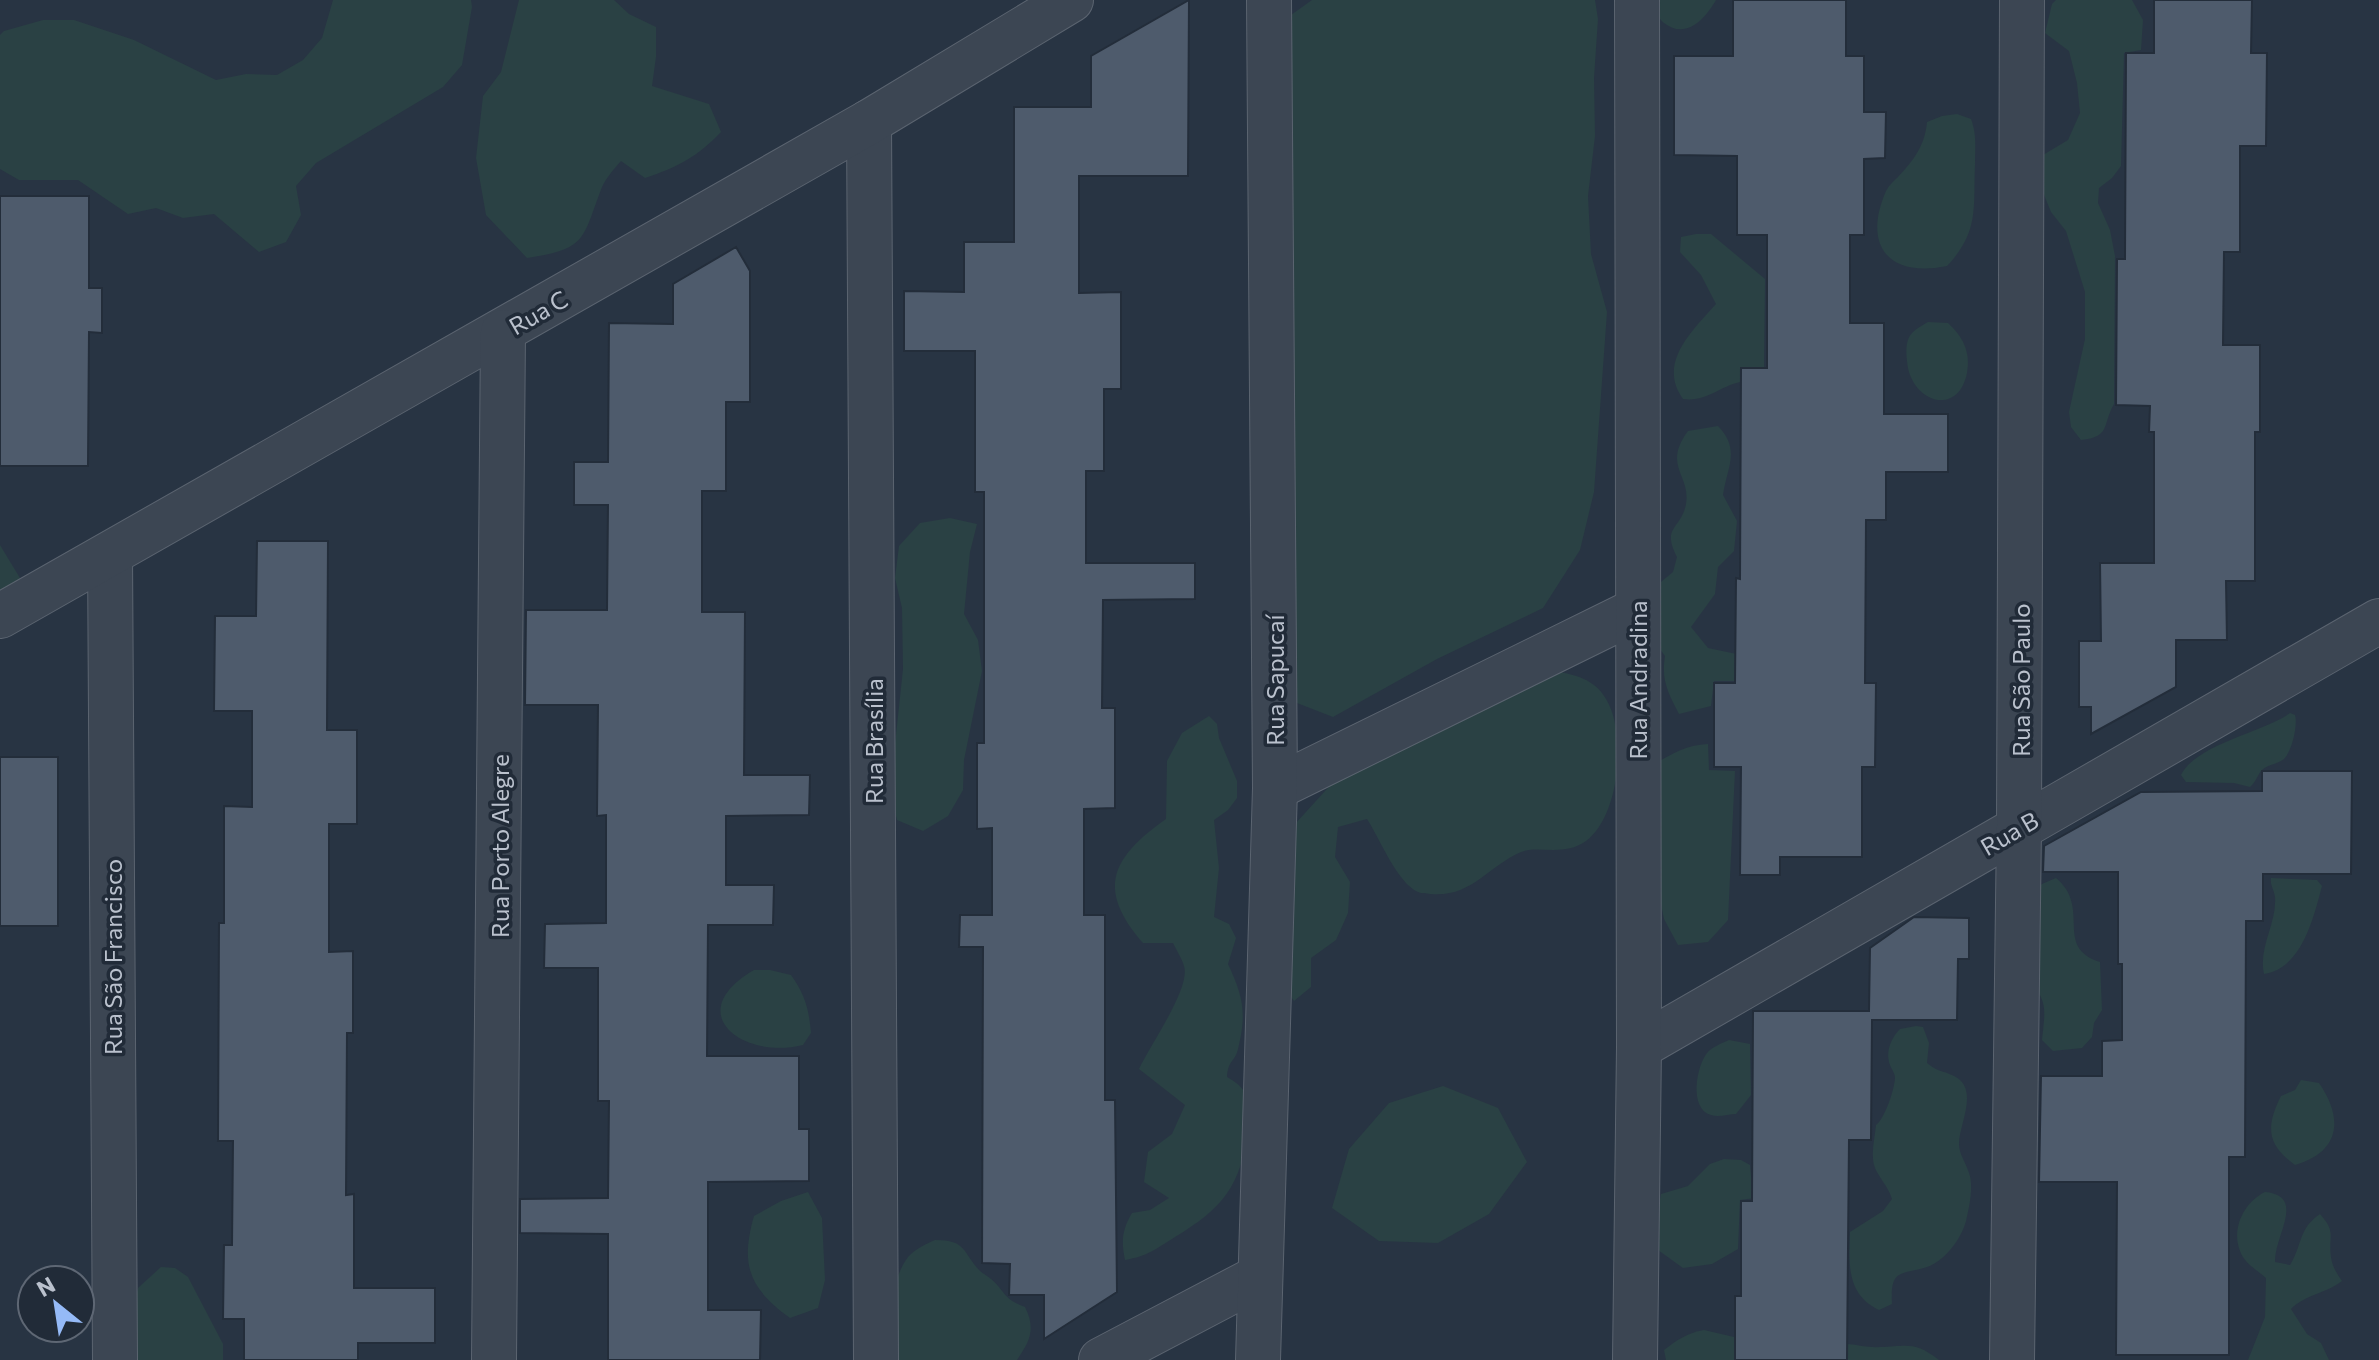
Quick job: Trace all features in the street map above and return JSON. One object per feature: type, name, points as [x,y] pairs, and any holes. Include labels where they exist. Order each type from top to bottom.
[{"type":"street","name":"Rua C","points":[[0,616],[869,122],[1071,0]]},
{"type":"street","name":"Rua Sapucaí","points":[[1258,1360],[1275,788],[1269,0]]},
{"type":"street","name":"Rua Andradina","points":[[1635,1360],[1639,1047],[1637,0]]},
{"type":"street","name":"Rua São Paulo","points":[[2012,1360],[2019,827],[2022,0]]},
{"type":"street","name":"Rua Brasília","points":[[869,122],[876,1360]]},
{"type":"street","name":"Rua Porto Alegre","points":[[494,1360],[503,332]]},
{"type":"street","name":"Rua São Francisco","points":[[110,555],[115,1360]]},
{"type":"street","points":[[1275,788],[1637,610]]},
{"type":"street","name":"Rua B","points":[[1639,1047],[2379,621]]},
{"type":"street","points":[[1101,1360],[1259,1277]]},
{"type":"green space","points":[[333,0],[471,0],[472,7],[462,65],[443,87],[316,163],[296,186],[301,215],[286,242],[259,252],[214,214],[183,218],[156,208],[128,214],[78,180],[19,180],[0,169],[0,35],[4,31],[43,20],[74,20],[134,40],[216,80],[246,74],[277,75],[303,60],[322,38]]},
{"type":"green space","points":[[519,0],[614,0],[629,14],[656,27],[652,86],[709,104],[721,132],[686,160],[645,178],[621,161],[604,184],[580,239],[562,250],[527,258],[486,215],[476,158],[483,96],[501,72]]},
{"type":"green space","points":[[1312,0],[1595,0],[1598,19],[1594,78],[1595,136],[1588,196],[1591,254],[1607,312],[1594,492],[1580,550],[1543,608],[1437,659],[1333,717],[1297,703],[1288,663],[1288,77],[1291,15]]},
{"type":"green space","points":[[1653,0],[1716,0],[1701,20],[1680,29],[1662,21]]},
{"type":"green space","points":[[2056,0],[2132,0],[2143,20],[2141,50],[2124,53],[2121,166],[2099,188],[2098,203],[2110,230],[2115,256],[2114,404],[2101,433],[2081,440],[2071,427],[2069,412],[2085,339],[2085,292],[2066,231],[2051,212],[2040,185],[2043,155],[2068,140],[2080,113],[2069,51],[2045,33],[2052,4]]},
{"type":"green space","points":[[1957,114],[1971,119],[1975,136],[1974,206],[1970,230],[1947,266],[1910,267],[1896,262],[1886,254],[1879,242],[1877,228],[1887,189],[1918,152],[1927,122]]},
{"type":"green space","points":[[1711,234],[1765,279],[1764,368],[1740,368],[1740,382],[1706,396],[1683,399],[1676,386],[1676,360],[1688,336],[1716,304],[1701,275],[1680,252],[1681,237]]},
{"type":"green space","points":[[1928,322],[1948,323],[1962,339],[1967,352],[1967,373],[1962,387],[1945,400],[1925,395],[1910,375],[1907,361],[1909,337]]},
{"type":"green space","points":[[1718,426],[1731,451],[1723,495],[1737,521],[1734,551],[1718,567],[1715,594],[1691,627],[1708,648],[1746,656],[1747,681],[1714,681],[1711,706],[1679,714],[1666,686],[1665,656],[1651,637],[1656,586],[1673,572],[1677,557],[1671,533],[1686,504],[1677,453],[1688,431]]},
{"type":"green space","points":[[950,518],[977,524],[970,552],[964,614],[978,640],[982,671],[964,760],[963,790],[948,816],[923,831],[897,820],[890,791],[903,669],[902,608],[895,578],[899,546],[920,523]]},
{"type":"green space","points":[[0,545],[26,588],[0,605]]},
{"type":"green space","points":[[1555,671],[1590,682],[1601,692],[1613,714],[1617,732],[1617,773],[1613,794],[1597,829],[1578,846],[1521,852],[1468,886],[1444,894],[1430,894],[1418,892],[1403,880],[1367,819],[1338,827],[1335,857],[1350,882],[1348,913],[1336,940],[1311,958],[1311,987],[1294,1001],[1276,975],[1295,824],[1336,779]]},
{"type":"green space","points":[[2290,713],[2295,715],[2296,725],[2287,755],[2263,769],[2250,787],[2234,783],[2186,782],[2181,775],[2189,764],[2215,747]]},
{"type":"green space","points":[[1209,716],[1217,724],[1219,738],[1237,781],[1237,798],[1228,810],[1214,820],[1219,868],[1214,917],[1229,924],[1236,938],[1228,964],[1240,995],[1243,1015],[1238,1049],[1227,1077],[1241,1088],[1248,1099],[1245,1149],[1227,1194],[1206,1216],[1157,1248],[1125,1260],[1123,1236],[1132,1213],[1150,1210],[1169,1198],[1144,1182],[1148,1152],[1172,1134],[1185,1105],[1139,1069],[1176,1002],[1185,976],[1183,963],[1173,943],[1143,943],[1128,924],[1115,890],[1116,875],[1133,847],[1166,819],[1167,761],[1182,733]]},
{"type":"green space","points":[[1708,744],[1709,770],[1735,771],[1728,920],[1708,942],[1678,945],[1664,919],[1654,871],[1651,766],[1685,748]]},
{"type":"green space","points":[[2056,878],[2071,902],[2078,947],[2100,962],[2102,1010],[2094,1023],[2092,1037],[2082,1048],[2053,1051],[2042,1040],[2044,1010],[2041,997],[2025,972],[2031,896],[2042,884]]},
{"type":"green space","points":[[2271,878],[2317,880],[2322,886],[2310,926],[2297,952],[2277,970],[2264,974],[2263,954],[2275,907]]},
{"type":"green space","points":[[754,970],[791,975],[796,982],[806,1002],[811,1033],[803,1045],[781,1048],[760,1046],[728,1029],[721,1017],[722,1002],[732,986]]},
{"type":"green space","points":[[1923,1027],[1929,1043],[1927,1063],[1954,1076],[1966,1089],[1959,1144],[1970,1178],[1970,1197],[1964,1228],[1956,1242],[1934,1264],[1899,1275],[1893,1284],[1892,1304],[1879,1310],[1860,1296],[1855,1287],[1850,1267],[1850,1232],[1883,1211],[1892,1199],[1874,1163],[1876,1125],[1886,1111],[1895,1082],[1888,1055],[1892,1041],[1900,1029]]},
{"type":"green space","points":[[1729,1040],[1750,1044],[1751,1095],[1736,1114],[1714,1116],[1700,1105],[1698,1077],[1707,1053]]},
{"type":"green space","points":[[2301,1080],[2319,1083],[2327,1096],[2334,1121],[2329,1143],[2321,1152],[2295,1165],[2278,1150],[2271,1125],[2281,1096],[2295,1090]]},
{"type":"green space","points":[[1443,1086],[1498,1108],[1527,1162],[1489,1214],[1438,1243],[1379,1241],[1332,1208],[1349,1149],[1389,1103]]},
{"type":"green space","points":[[1724,1159],[1741,1160],[1750,1165],[1752,1186],[1756,1187],[1755,1198],[1740,1200],[1738,1249],[1712,1264],[1683,1268],[1658,1250],[1656,1222],[1661,1194],[1688,1186],[1710,1164]]},
{"type":"green space","points":[[808,1192],[822,1218],[825,1280],[818,1308],[790,1318],[765,1296],[751,1274],[748,1262],[750,1233],[754,1216],[781,1201]]},
{"type":"green space","points":[[2265,1192],[2277,1195],[2284,1201],[2286,1209],[2275,1262],[2290,1265],[2304,1231],[2320,1214],[2328,1226],[2332,1260],[2342,1281],[2291,1309],[2307,1334],[2321,1343],[2329,1360],[2248,1360],[2265,1317],[2266,1278],[2242,1255],[2237,1234],[2245,1209]]},
{"type":"green space","points":[[935,1240],[959,1245],[980,1271],[1009,1298],[1025,1307],[1030,1335],[1017,1360],[889,1360],[891,1306],[897,1279],[908,1257]]},
{"type":"green space","points":[[161,1267],[175,1268],[188,1277],[223,1344],[223,1360],[134,1360],[133,1308],[138,1288]]},
{"type":"green space","points":[[1704,1330],[1734,1337],[1734,1360],[1666,1360],[1664,1350],[1682,1337]]},
{"type":"green space","points":[[1848,1344],[1911,1346],[1939,1360],[1848,1360]]},
{"type":"building","points":[[1189,0],[1188,176],[1079,176],[1079,293],[1121,292],[1121,389],[1104,389],[1104,471],[1086,471],[1086,563],[1195,563],[1195,599],[1103,600],[1102,708],[1115,708],[1115,808],[1084,809],[1084,915],[1105,915],[1105,1100],[1115,1100],[1117,1292],[1044,1339],[1044,1295],[1009,1295],[1010,1264],[982,1263],[983,947],[959,947],[960,915],[992,915],[992,828],[977,829],[977,743],[984,743],[984,492],[975,492],[975,351],[904,351],[904,291],[964,292],[964,242],[1014,242],[1014,107],[1091,107],[1091,56]]},
{"type":"building","points":[[1733,0],[1846,0],[1846,56],[1864,56],[1864,112],[1886,112],[1885,158],[1864,159],[1864,235],[1850,235],[1850,323],[1884,323],[1884,414],[1948,414],[1948,472],[1886,472],[1886,520],[1866,520],[1865,683],[1876,683],[1875,767],[1862,767],[1862,857],[1780,857],[1780,875],[1740,875],[1741,767],[1714,767],[1714,683],[1735,683],[1736,578],[1740,579],[1741,368],[1767,368],[1767,235],[1737,235],[1737,156],[1674,155],[1674,56],[1733,56]]},
{"type":"building","points":[[2154,0],[2252,0],[2251,53],[2267,53],[2266,146],[2240,146],[2240,252],[2224,252],[2223,345],[2260,345],[2260,432],[2255,432],[2255,581],[2226,581],[2227,640],[2176,640],[2176,687],[2091,734],[2091,707],[2079,707],[2079,641],[2101,641],[2100,563],[2154,563],[2154,432],[2149,432],[2150,406],[2116,405],[2117,259],[2125,259],[2126,53],[2154,53]]},
{"type":"building","points":[[0,196],[89,196],[89,288],[102,288],[102,333],[89,332],[88,466],[0,466]]},
{"type":"building","points":[[736,247],[750,271],[750,402],[726,402],[726,491],[702,491],[702,612],[745,612],[744,775],[810,775],[809,815],[726,816],[726,885],[774,885],[773,925],[708,925],[707,1056],[799,1056],[799,1129],[809,1129],[809,1181],[708,1182],[708,1310],[761,1310],[760,1360],[608,1360],[608,1234],[520,1233],[520,1199],[608,1198],[609,1101],[598,1101],[598,968],[544,968],[545,924],[606,923],[606,815],[597,816],[598,705],[525,705],[526,610],[607,610],[608,505],[574,505],[574,462],[608,462],[609,323],[673,324],[673,284]]},
{"type":"building","points":[[257,541],[328,541],[327,730],[357,730],[357,824],[329,824],[329,952],[353,951],[353,1033],[347,1033],[346,1195],[354,1194],[354,1288],[435,1288],[435,1343],[358,1343],[358,1360],[244,1360],[244,1319],[223,1319],[224,1245],[232,1245],[233,1141],[218,1141],[219,923],[224,923],[224,806],[252,807],[252,711],[214,711],[215,616],[256,616]]},
{"type":"building","points":[[0,757],[58,757],[58,926],[0,926]]},
{"type":"building","points":[[2262,771],[2352,771],[2351,874],[2263,874],[2263,921],[2246,921],[2245,1157],[2229,1157],[2229,1355],[2116,1355],[2117,1182],[2039,1182],[2041,1076],[2102,1076],[2102,1041],[2122,1040],[2118,872],[2043,872],[2044,846],[2141,792],[2262,791]]},
{"type":"building","points":[[1914,917],[1969,918],[1969,959],[1958,959],[1957,1020],[1872,1020],[1871,1140],[1849,1140],[1847,1360],[1735,1360],[1735,1296],[1741,1296],[1741,1201],[1752,1201],[1753,1011],[1869,1011],[1870,948]]}]
